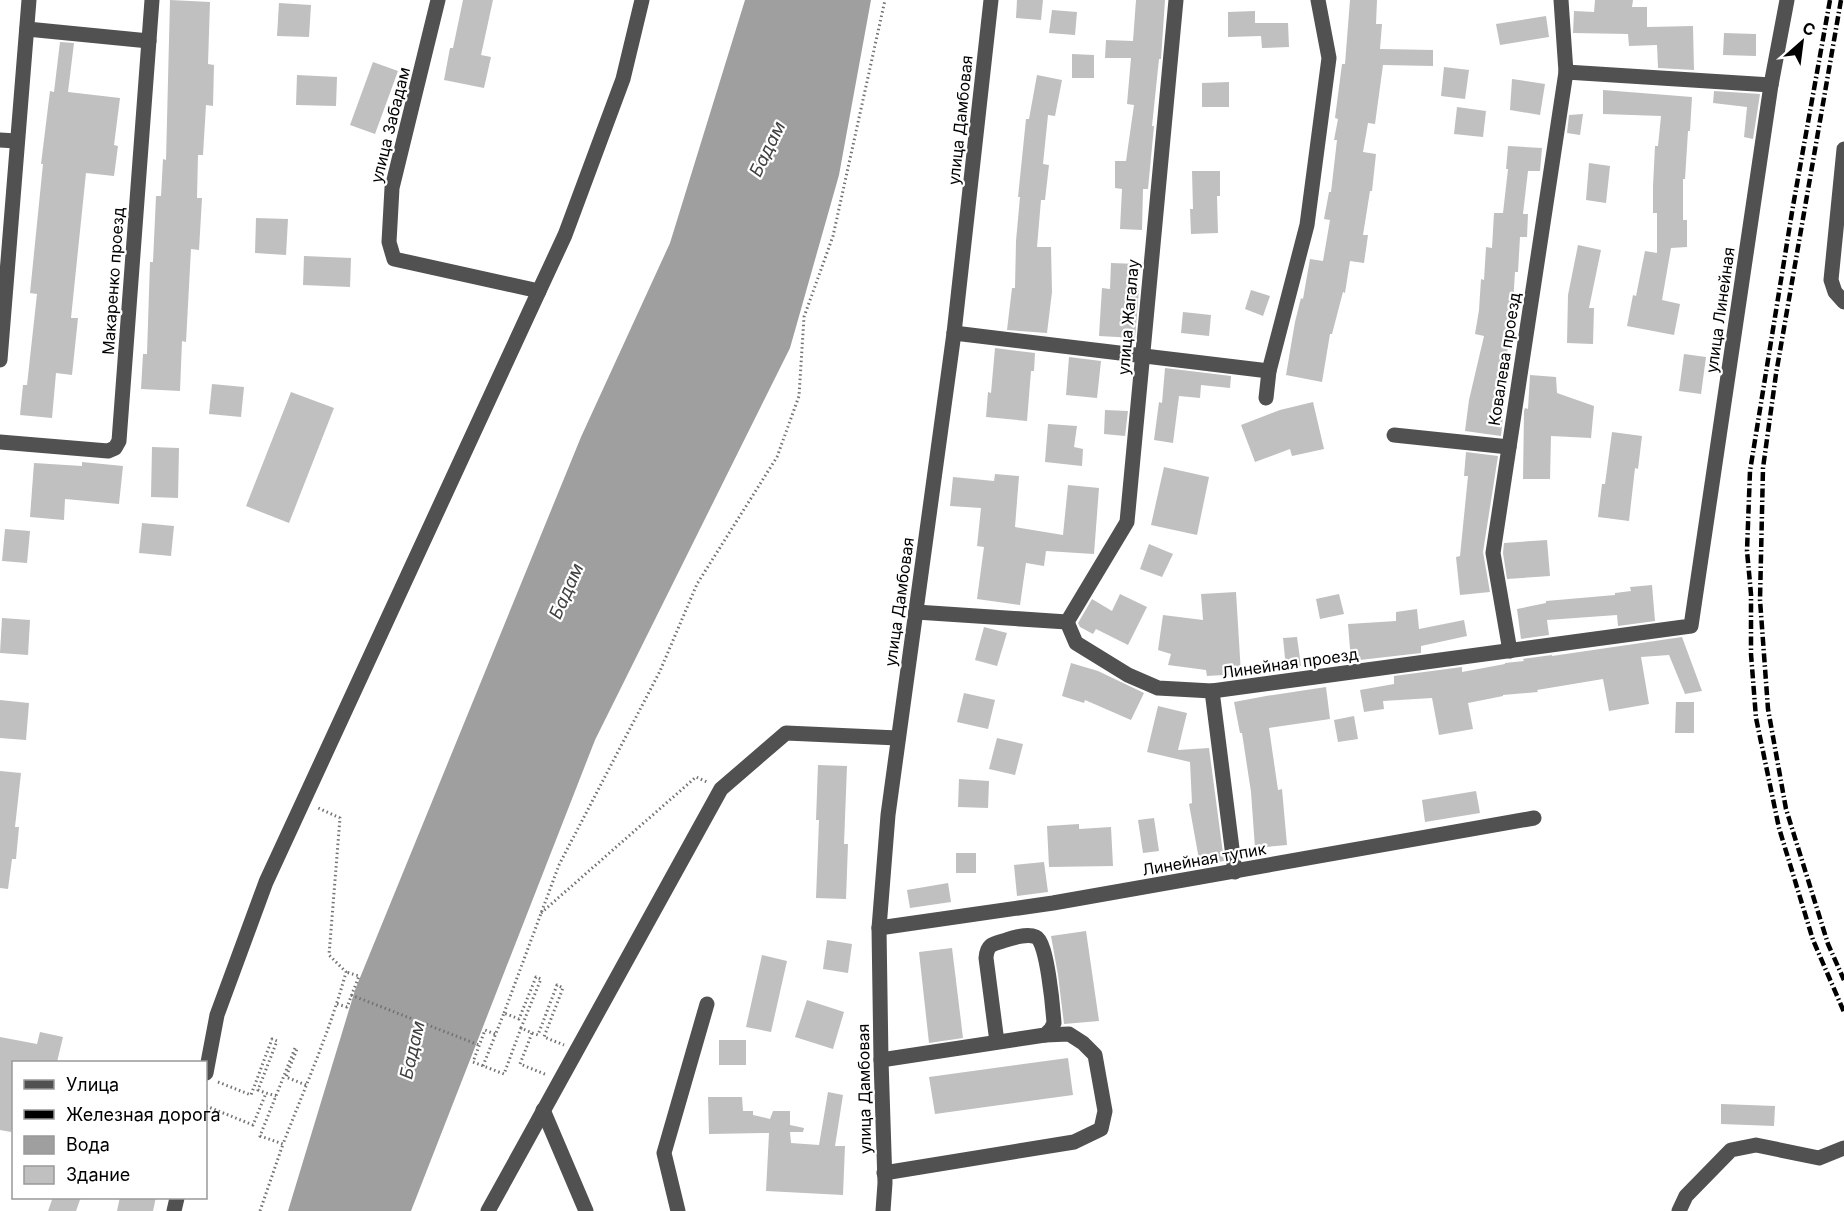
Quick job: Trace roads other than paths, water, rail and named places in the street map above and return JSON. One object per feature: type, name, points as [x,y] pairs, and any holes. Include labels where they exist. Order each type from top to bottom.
[{"type":"street","points":[[0,360],[29,0]]},
{"type":"street","name":"Макаренко проезд","points":[[0,442],[108,451],[115,447],[118,441],[152,0]]},
{"type":"street","name":"улица Забадам","points":[[438,0],[392,188],[389,242],[394,260],[539,291]]},
{"type":"street","points":[[210,1077],[217,1015],[266,882],[565,235],[623,79],[642,0]]},
{"type":"street","name":"улица Дамбовая","points":[[883,1211],[879,928],[888,815],[954,333],[991,0]]},
{"type":"street","name":"улица Жагалау","points":[[1067,622],[1127,522],[1176,0]]},
{"type":"street","points":[[1266,398],[1269,371],[1307,225],[1329,58],[1318,0]]},
{"type":"street","name":"Ковалева проезд","points":[[1510,651],[1492,553],[1566,72],[1561,0]]},
{"type":"street","name":"улица Линейная","points":[[1691,626],[1771,85],[1787,0]]},
{"type":"street","points":[[27,29],[149,41]]},
{"type":"street","points":[[1566,72],[1771,85]]},
{"type":"street","points":[[0,140],[16,141]]},
{"type":"street","points":[[1844,148],[1831,280],[1835,292],[1844,302]]},
{"type":"street","points":[[954,333],[1269,371]]},
{"type":"street","points":[[1394,435],[1509,447]]},
{"type":"street","points":[[916,612],[1067,622]]},
{"type":"street","name":"Линейная проезд","points":[[1067,622],[1076,643],[1128,675],[1158,688],[1212,692],[1691,626]]},
{"type":"street","points":[[1212,692],[1235,872]]},
{"type":"street","points":[[488,1211],[721,789],[786,733],[898,738]]},
{"type":"street","name":"Линейная тупик","points":[[879,928],[1053,903],[1534,818]]},
{"type":"street","points":[[997,1042],[986,958],[987,950],[991,944],[1030,936],[1040,940],[1044,952],[1054,1023],[1045,1035]]},
{"type":"street","points":[[678,1211],[664,1153],[707,1004]]},
{"type":"street","points":[[881,1059],[1045,1035],[1069,1034],[1095,1055],[1105,1111],[1101,1129],[1074,1142],[884,1173]]},
{"type":"street","points":[[543,1110],[586,1211]]},
{"type":"street","points":[[1679,1211],[1686,1196],[1731,1150],[1756,1144],[1819,1158],[1844,1148]]},
{"type":"water","name":"Бадам","points":[[745,0],[871,0],[839,175],[790,348],[595,740],[411,1211],[288,1211],[355,990],[581,437],[670,243]]},
{"type":"railway","points":[[1830,0],[1793,206],[1750,471],[1747,551],[1756,718],[1779,828],[1813,940],[1844,1012]]},
{"type":"railway","points":[[1841,0],[1776,374],[1763,468],[1760,600],[1768,709],[1786,809],[1828,944],[1844,980]]}]
